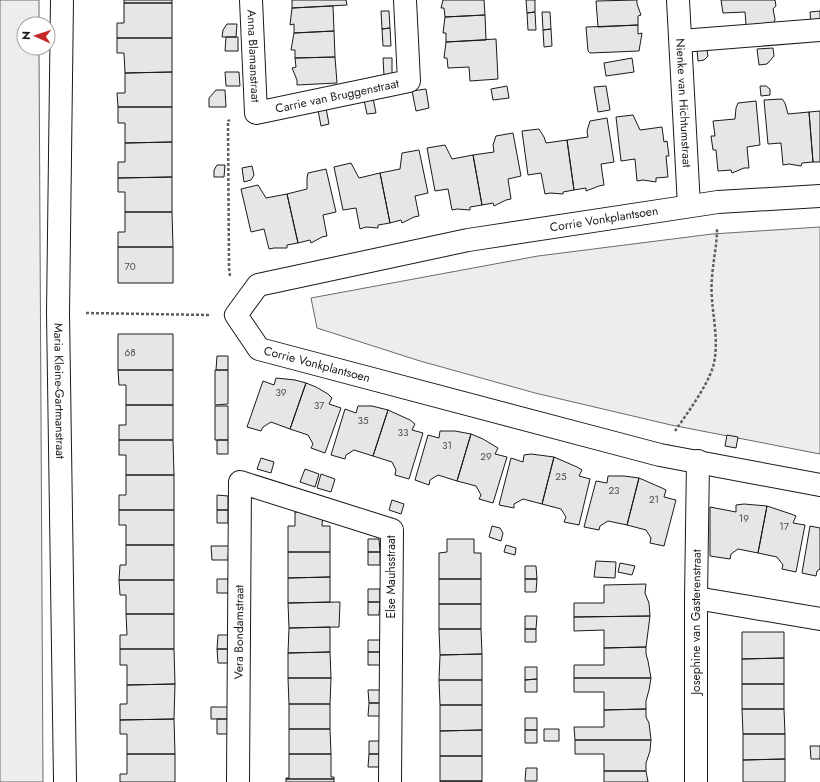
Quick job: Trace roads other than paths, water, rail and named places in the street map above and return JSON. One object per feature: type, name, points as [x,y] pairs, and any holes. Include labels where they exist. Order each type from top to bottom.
[{"type":"street","name":"Maria Kleine-Gartmanstraat","points":[[62,0],[58,313],[65,782]]},
{"type":"street","name":"Anna Blamanstraat","points":[[251,0],[256,113]]},
{"type":"street","name":"Carrie van Bruggenstraat","points":[[256,113],[409,81],[405,0]]},
{"type":"street","name":"Nienke van Hichtumstraat","points":[[678,0],[689,206]]},
{"type":"street","points":[[681,41],[820,30]]},
{"type":"street","name":"Corrie Vonkplantsoen","points":[[820,196],[718,202],[468,240],[258,284],[236,315],[258,349],[660,455],[820,484]]},
{"type":"street","name":"Josephine van Gasterenstraat","points":[[696,782],[698,461]]},
{"type":"street","name":"Vera Bondamstraat","points":[[238,782],[240,482]]},
{"type":"street","name":"Else Mauhsstraat","points":[[240,482],[392,530],[390,782]]},
{"type":"street","points":[[696,598],[820,619]]}]
